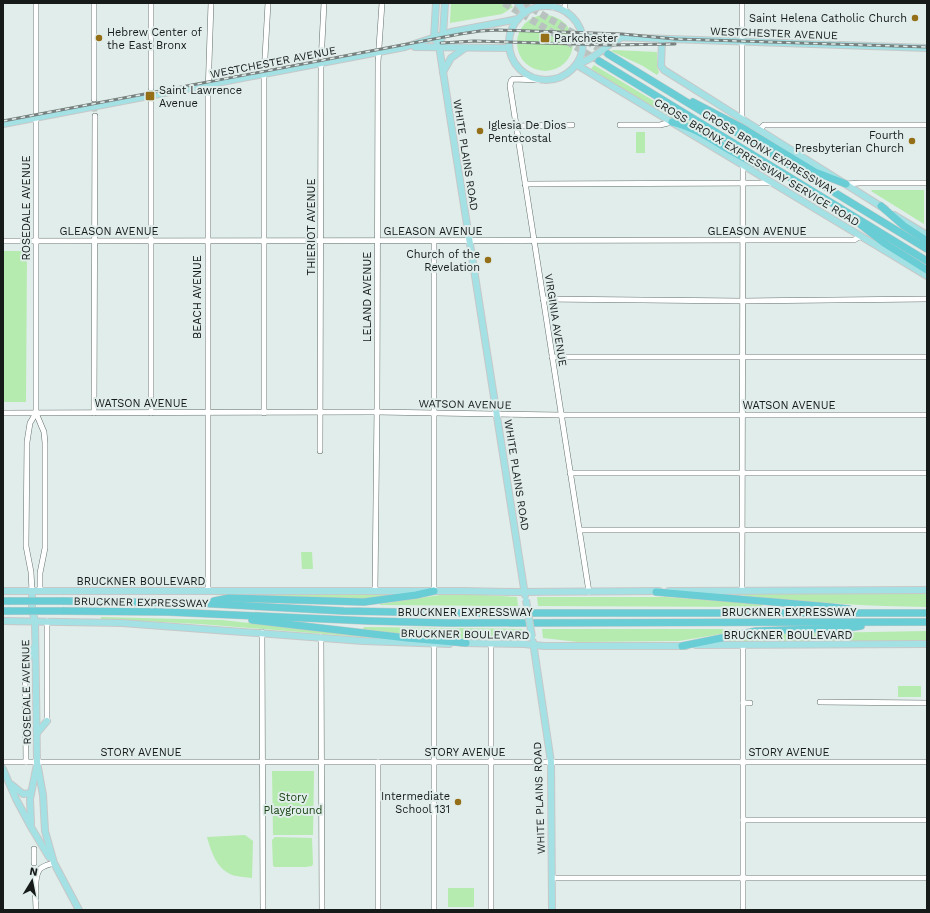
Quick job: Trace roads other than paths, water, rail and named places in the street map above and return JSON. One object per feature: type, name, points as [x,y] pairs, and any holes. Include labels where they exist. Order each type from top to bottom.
[{"type":"highway","name":"CROSS BRONX EXPRESSWAY","points":[[608,54],[927,249]]},
{"type":"highway","name":"CROSS BRONX EXPRESSWAY","points":[[599,61],[927,261]]},
{"type":"highway","points":[[635,71],[736,124],[815,172],[846,184]]},
{"type":"highway","points":[[672,122],[694,129],[744,158],[811,190]]},
{"type":"highway","points":[[881,206],[904,226],[927,241]]},
{"type":"highway","points":[[840,208],[878,238],[927,270]]},
{"type":"highway","points":[[196,603],[229,598],[364,602],[434,591]]},
{"type":"highway","points":[[656,592],[831,607],[873,613]]},
{"type":"highway","name":"BRUCKNER EXPRESSWAY","points":[[6,601],[196,603],[331,610],[450,613],[927,613]]},
{"type":"highway","name":"BRUCKNER EXPRESSWAY","points":[[5,611],[161,612],[449,623],[927,622]]},
{"type":"highway","points":[[228,615],[262,622],[466,643]]},
{"type":"highway","points":[[682,646],[756,631],[847,628],[880,623]]},
{"type":"main road","points":[[434,38],[436,3]]},
{"type":"main road","name":"WHITE PLAINS ROAD","points":[[439,46],[443,35],[445,3]]},
{"type":"main road","points":[[518,3],[525,13]]},
{"type":"main road","points":[[577,65],[583,50],[583,36],[576,21],[565,11],[553,5],[538,7],[518,18],[510,33],[509,48],[512,59],[520,70],[539,80],[560,78],[577,65],[591,59],[603,49],[621,38]]},
{"type":"main road","name":"WESTCHESTER AVENUE","points":[[3,124],[405,47],[461,30],[518,18]]},
{"type":"main road","name":"WESTCHESTER AVENUE","points":[[583,36],[662,40],[927,48]]},
{"type":"main road","name":"WHITE PLAINS ROAD","points":[[434,38],[439,46],[551,762],[552,910]]},
{"type":"main road","points":[[662,40],[661,66],[663,69],[927,235]]},
{"type":"main road","name":"WESTCHESTER AVENUE","points":[[405,47],[439,46],[465,48],[509,48]]},
{"type":"main road","points":[[443,72],[451,58],[465,48]]},
{"type":"main road","name":"CROSS BRONX EXPRESSWAY SERVICE ROAD","points":[[577,65],[927,276]]},
{"type":"main road","name":"BRUCKNER BOULEVARD","points":[[3,591],[656,592],[742,590],[927,590]]},
{"type":"main road","name":"ROSEDALE AVENUE","points":[[32,591],[32,610],[35,621],[36,645],[37,762],[44,810],[46,839],[54,862]]},
{"type":"main road","name":"ROSEDALE AVENUE","points":[[35,621],[40,610],[40,591]]},
{"type":"main road","name":"BRUCKNER BOULEVARD","points":[[3,622],[35,621],[128,623],[434,644],[466,643],[544,646],[927,644]]},
{"type":"main road","points":[[25,665],[36,645]]},
{"type":"main road","points":[[37,732],[48,721]]},
{"type":"main road","name":"ROSEDALE AVENUE","points":[[31,828],[31,793],[37,762]]},
{"type":"main road","points":[[3,769],[31,828],[54,862],[79,910]]},
{"type":"main road","points":[[10,782],[23,794],[31,793]]},
{"type":"street","name":"ROSEDALE AVENUE","points":[[36,3],[36,413],[44,432],[45,443],[45,548],[40,573],[40,591]]},
{"type":"street","points":[[94,3],[94,99]]},
{"type":"street","points":[[151,3],[151,88]]},
{"type":"street","name":"BEACH AVENUE","points":[[208,591],[207,241],[208,85],[211,3]]},
{"type":"street","points":[[264,413],[264,74],[268,3]]},
{"type":"street","name":"THIERIOT AVENUE","points":[[320,451],[321,63],[324,3]]},
{"type":"street","name":"LELAND AVENUE","points":[[375,591],[378,62],[382,3]]},
{"type":"street","points":[[565,3],[565,11]]},
{"type":"street","points":[[742,3],[742,120]]},
{"type":"street","name":"VIRGINIA AVENUE","points":[[539,80],[515,79],[510,82],[589,592]]},
{"type":"street","points":[[151,103],[151,413]]},
{"type":"street","points":[[94,116],[94,413]]},
{"type":"street","points":[[620,125],[660,125],[672,122]]},
{"type":"street","points":[[516,126],[572,125]]},
{"type":"street","points":[[759,130],[764,125],[927,125]]},
{"type":"street","points":[[742,590],[743,164]]},
{"type":"street","points":[[525,184],[773,183]]},
{"type":"street","points":[[846,184],[927,183]]},
{"type":"street","name":"GLEASON AVENUE","points":[[3,242],[742,241],[854,240],[861,236]]},
{"type":"street","points":[[434,241],[434,591]]},
{"type":"street","points":[[543,299],[742,301],[927,299]]},
{"type":"street","points":[[552,357],[927,357]]},
{"type":"street","name":"WATSON AVENUE","points":[[3,413],[377,412],[561,415],[927,415]]},
{"type":"street","name":"ROSEDALE AVENUE","points":[[32,591],[31,572],[26,546],[27,442],[30,423],[36,413]]},
{"type":"street","points":[[570,473],[927,473]]},
{"type":"street","points":[[580,530],[927,530]]},
{"type":"street","name":"ROSEDALE AVENUE","points":[[47,622],[48,721]]},
{"type":"street","points":[[262,632],[264,910]]},
{"type":"street","points":[[321,637],[322,910]]},
{"type":"street","points":[[434,644],[434,910]]},
{"type":"street","points":[[491,644],[491,910]]},
{"type":"street","points":[[743,645],[743,910]]},
{"type":"street","name":"ROSEDALE AVENUE","points":[[25,665],[26,762]]},
{"type":"street","points":[[820,702],[927,703]]},
{"type":"street","points":[[743,703],[750,703]]},
{"type":"street","name":"STORY AVENUE","points":[[3,762],[927,762]]},
{"type":"street","points":[[378,762],[378,910]]},
{"type":"street","points":[[742,820],[927,820]]},
{"type":"street","points":[[34,849],[34,863]]},
{"type":"street","points":[[36,910],[36,880],[40,869],[54,862]]},
{"type":"street","points":[[552,878],[927,878]]},
{"type":"tunnel","points":[[504,3],[599,61]]},
{"type":"tunnel","points":[[523,3],[608,54]]},
{"type":"tunnel","points":[[94,99],[95,116]]},
{"type":"railway","points":[[3,121],[480,31],[498,30],[622,34],[675,39],[927,47]]},
{"type":"railway","points":[[441,43],[474,41],[610,45],[675,44]]},
{"type":"place","name":"Saint Helena Catholic Church","points":[[915,18]]},
{"type":"place","name":"Hebrew Center of the East Bronx","points":[[99,38]]},
{"type":"place","name":"Parkchester","points":[[545,38]]},
{"type":"place","name":"Saint Lawrence Avenue","points":[[150,96]]},
{"type":"place","name":"Iglesia De Dios Pentecostal","points":[[480,131]]},
{"type":"place","name":"Fourth Presbyterian Church","points":[[912,141]]},
{"type":"place","name":"Church of the Revelation","points":[[488,260]]},
{"type":"place","name":"Intermediate School 131","points":[[458,802]]},
{"type":"park label","name":"Story Playground","points":[[293,803]]}]
